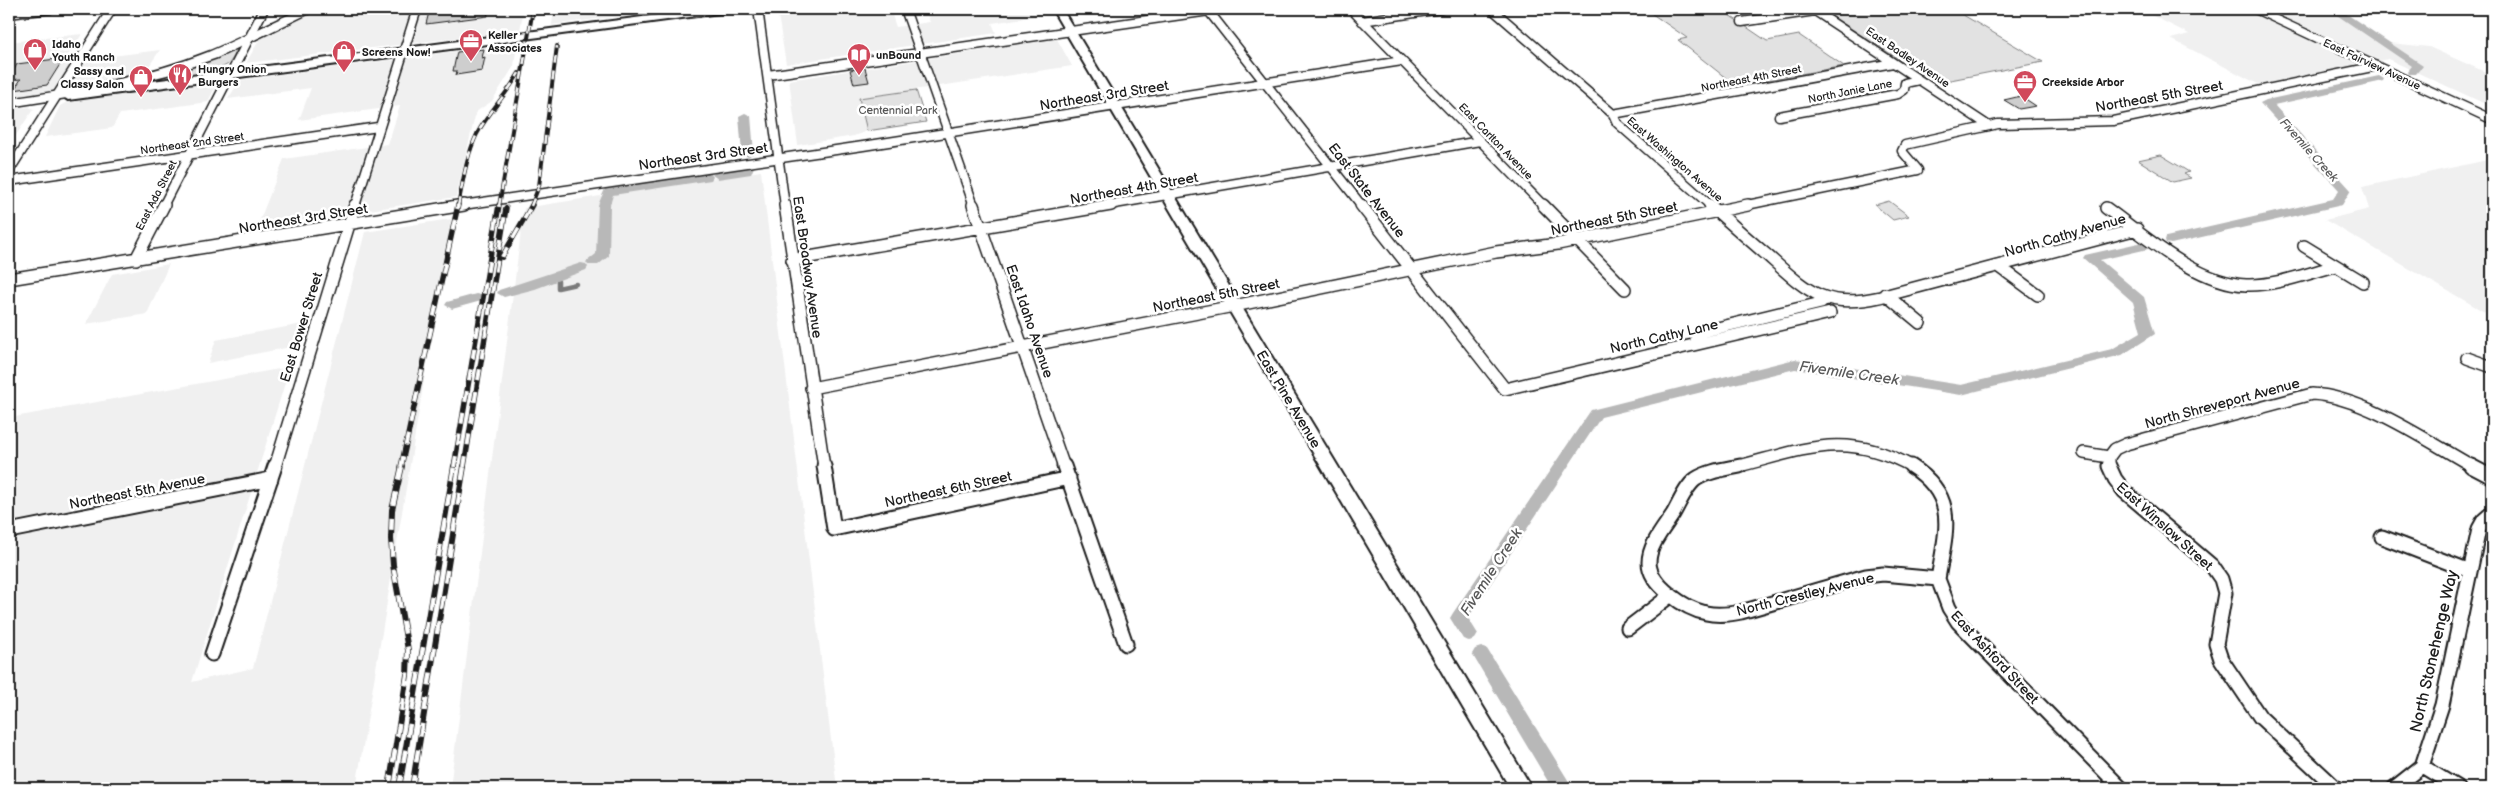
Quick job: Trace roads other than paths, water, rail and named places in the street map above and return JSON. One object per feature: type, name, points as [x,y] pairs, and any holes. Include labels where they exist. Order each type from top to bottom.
[{"type":"main road","points":[[9,14],[51,9]]},
{"type":"main road","points":[[9,103],[56,97],[119,84],[180,67],[312,9]]},
{"type":"main road","name":"East Fairview Avenue","points":[[2252,9],[2492,120]]},
{"type":"street","points":[[9,171],[112,9]]},
{"type":"street","name":"East Ada Street","points":[[136,259],[264,9]]},
{"type":"street","name":"East Bower Street","points":[[212,654],[271,479],[378,127],[405,51],[417,9]]},
{"type":"street","points":[[56,97],[230,76],[727,9]]},
{"type":"street","name":"East Broadway Avenue","points":[[758,9],[792,260],[834,529]]},
{"type":"street","name":"East Idaho Avenue","points":[[905,9],[1126,644]]},
{"type":"street","name":"East Pine Avenue","points":[[1057,9],[1521,788]]},
{"type":"street","points":[[768,75],[1223,9]]},
{"type":"street","name":"East Carlton Avenue","points":[[1350,9],[1625,289]]},
{"type":"street","points":[[1362,21],[1441,9]]},
{"type":"street","name":"East Washington Avenue","points":[[1492,9],[1613,114],[1617,123],[1804,288],[1827,298]]},
{"type":"street","name":"East State Avenue","points":[[1208,10],[1505,389]]},
{"type":"street","points":[[1742,22],[1813,10]]},
{"type":"street","name":"East Badley Avenue","points":[[1813,10],[1989,126]]},
{"type":"street","name":"Northeast 3rd Street","points":[[9,280],[348,224],[1115,107],[1402,61]]},
{"type":"street","name":"Northeast 4th Street","points":[[1613,114],[1893,63]]},
{"type":"street","name":"Northeast 5th Street","points":[[811,388],[1234,306],[1496,252],[1577,240],[1918,170],[1915,164],[1902,151],[1905,146],[1998,124],[2113,121],[2377,66]]},
{"type":"street","name":"North Janie Lane","points":[[1779,116],[1898,94],[1904,90],[1905,83],[1918,80]]},
{"type":"street","name":"Northeast 2nd Street","points":[[9,181],[378,127]]},
{"type":"street","name":"Northeast 4th Street","points":[[792,260],[1480,141]]},
{"type":"street","points":[[2106,208],[2203,274],[2233,284],[2255,284],[2336,266]]},
{"type":"street","name":"North Cathy Avenue","points":[[1696,344],[1696,338],[1701,332],[1821,303],[1827,298],[1853,301],[1885,294],[2000,268],[2050,251],[2137,229]]},
{"type":"street","points":[[2304,246],[2363,282]]},
{"type":"street","name":"North Cathy Avenue","points":[[2000,268],[2038,295]]},
{"type":"street","points":[[1885,294],[1920,323]]},
{"type":"street","name":"North Cathy Lane","points":[[1505,389],[1830,313]]},
{"type":"street","points":[[2467,358],[2492,367]]},
{"type":"street","name":"North Shreveport Avenue","points":[[2109,457],[2115,449],[2126,444],[2312,394],[2328,394],[2347,399],[2492,478]]},
{"type":"street","name":"North Crestley Avenue","points":[[1897,458],[1862,446],[1827,444],[1706,474],[1694,480],[1652,548],[1648,560],[1651,574],[1671,595],[1704,612],[1723,614],[1741,612],[1866,576],[1883,574],[1938,579]]},
{"type":"street","points":[[2084,453],[2109,457]]},
{"type":"street","name":"East Winslow Street","points":[[2109,457],[2108,467],[2113,479],[2124,491],[2212,566],[2221,579],[2225,593],[2216,644],[2221,659],[2260,717],[2336,788]]},
{"type":"street","name":"East Ashford Street","points":[[1897,458],[1926,478],[1944,502],[1946,528],[1938,579],[1949,608],[1958,622],[2120,788]]},
{"type":"street","name":"Northeast 6th Street","points":[[834,529],[1069,478]]},
{"type":"street","name":"Northeast 5th Avenue","points":[[9,531],[271,479]]},
{"type":"street","name":"North Stonehenge Way","points":[[2422,766],[2442,705],[2479,528],[2492,512]]},
{"type":"street","points":[[2382,537],[2470,572]]},
{"type":"street","points":[[1628,628],[1671,595]]},
{"type":"street","points":[[2394,788],[2422,766],[2458,788]]},
{"type":"waterway","name":"Fivemile Creek","points":[[2333,9],[2418,65],[2412,72]]},
{"type":"waterway","name":"Fivemile Creek","points":[[2171,240],[2338,202],[2345,190],[2266,103],[2379,79]]},
{"type":"waterway","points":[[745,116],[748,153]]},
{"type":"waterway","points":[[718,175],[747,171],[748,167]]},
{"type":"waterway","points":[[593,262],[602,256],[604,241],[603,213],[609,192],[707,177]]},
{"type":"waterway","name":"Fivemile Creek","points":[[1469,634],[1459,618],[1596,413],[1795,364],[1961,390],[2117,352],[2148,334],[2139,300],[2090,258],[2143,246]]},
{"type":"waterway","points":[[504,293],[530,286],[581,267]]},
{"type":"waterway","points":[[558,281],[558,288],[576,284]]},
{"type":"waterway","points":[[452,305],[476,298]]},
{"type":"waterway","name":"Fivemile Creek","points":[[1481,654],[1563,788]]},
{"type":"railway","points":[[499,206],[533,9]]},
{"type":"railway","points":[[531,206],[539,186],[557,46]]},
{"type":"railway","points":[[458,206],[467,161],[477,134],[519,73]]},
{"type":"railway","points":[[401,467],[458,205]]},
{"type":"railway","points":[[454,467],[499,205]]},
{"type":"railway","points":[[502,257],[532,205]]},
{"type":"railway","points":[[464,467],[506,208]]},
{"type":"railway","points":[[389,788],[407,675],[408,650],[393,565],[391,539],[392,510],[402,466]]},
{"type":"railway","points":[[399,788],[454,466]]},
{"type":"railway","points":[[412,788],[464,466]]},
{"type":"place","name":"Keller Associates","points":[[471,62]]},
{"type":"place","name":"Idaho Youth Ranch","points":[[35,71]]},
{"type":"place","name":"Screens Now!","points":[[344,73]]},
{"type":"place","name":"unBound","points":[[859,76]]},
{"type":"place","name":"Hungry Onion Burgers","points":[[180,96]]},
{"type":"place","name":"Sassy and Classy Salon","points":[[141,98]]},
{"type":"place","name":"Creekside Arbor","points":[[2025,103]]},
{"type":"park label","name":"Centennial Park","points":[[898,110]]}]
